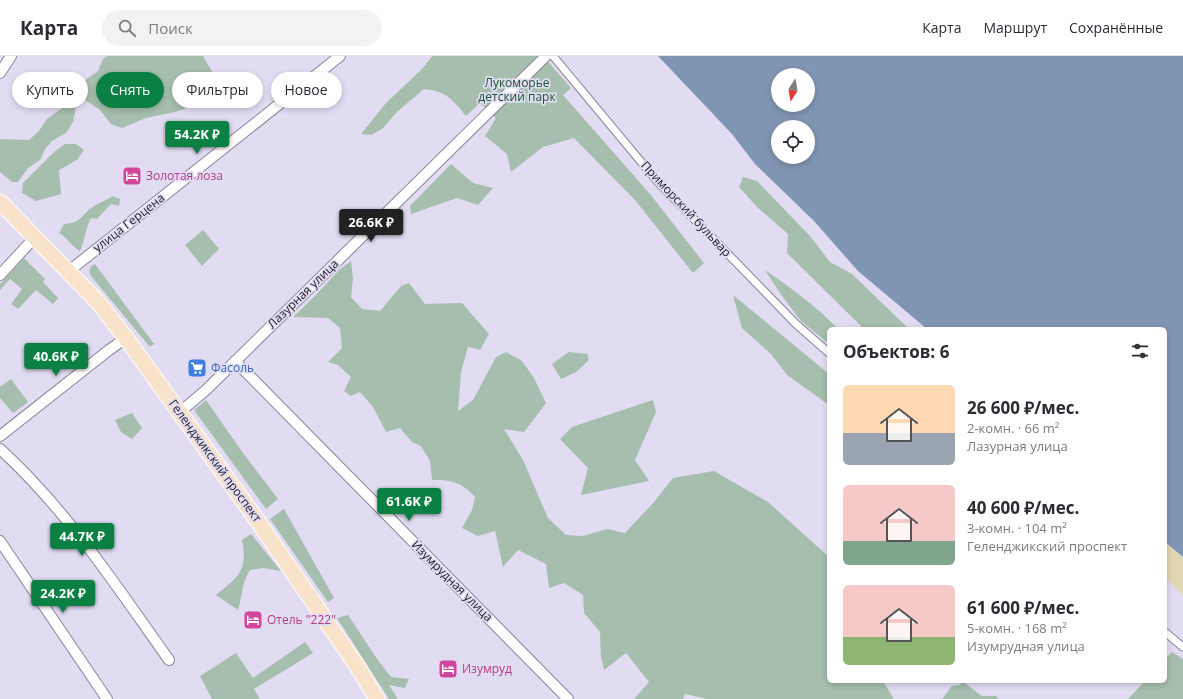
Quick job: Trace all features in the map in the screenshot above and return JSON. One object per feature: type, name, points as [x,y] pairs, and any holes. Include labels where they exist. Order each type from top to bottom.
[{"type":"main road","name":"Геленджикский проспект","points":[[0,202],[98,302],[126,338],[257,520],[357,666],[377,699]]},
{"type":"street","points":[[0,73],[11,56]]},
{"type":"street","name":"улица Герцена","points":[[69,271],[340,56]]},
{"type":"street","name":"Лазурная улица","points":[[180,412],[235,361],[546,56]]},
{"type":"street","name":"Приморский бульвар","points":[[554,56],[657,181],[796,324],[827,351]]},
{"type":"street","points":[[0,276],[35,237]]},
{"type":"street","points":[[0,436],[108,350],[126,338]]},
{"type":"street","name":"Изумрудная улица","points":[[235,361],[568,699]]},
{"type":"street","points":[[0,449],[48,497],[80,536],[169,660]]},
{"type":"street","points":[[0,541],[107,699]]},
{"type":"street","points":[[1167,634],[1183,647]]},
{"type":"green space","points":[[107,56],[203,56],[212,72],[172,72],[172,108],[187,108],[146,118],[122,128],[111,124],[97,108],[164,108],[164,72],[97,72],[103,59]]},
{"type":"green space","name":"Лукоморье детский парк","points":[[432,56],[543,56],[571,88],[563,95],[650,194],[704,263],[693,273],[635,200],[574,138],[543,147],[511,172],[507,154],[485,136],[496,118],[480,103],[466,116],[448,97],[432,90],[424,89],[397,112],[382,129],[371,135],[361,134],[386,103],[423,68]]},
{"type":"green space","points":[[96,72],[96,107],[88,102],[88,78]]},
{"type":"green space","points":[[62,108],[76,108],[73,122],[66,133],[52,141],[45,149],[40,160],[28,168],[18,182],[12,182],[0,172],[0,139],[29,140],[39,131],[47,119]]},
{"type":"green space","points":[[65,144],[76,144],[84,150],[77,160],[59,170],[61,194],[36,201],[22,193],[23,183],[54,152]]},
{"type":"green space","points":[[451,164],[473,183],[493,188],[478,205],[457,198],[411,214],[410,206]]},
{"type":"green space","points":[[743,177],[757,181],[810,236],[830,262],[852,274],[907,327],[862,327],[787,253],[788,234],[757,207],[739,187]]},
{"type":"green space","points":[[112,196],[120,199],[119,206],[111,204],[97,219],[91,218],[87,226],[80,251],[59,233],[64,224],[75,222],[94,206]]},
{"type":"green space","points":[[203,230],[219,249],[202,266],[185,245]]},
{"type":"green space","points":[[24,258],[45,279],[43,282],[58,298],[53,304],[36,290],[18,309],[11,304],[22,289],[10,279],[0,290],[0,284]]},
{"type":"green space","points":[[351,261],[353,279],[351,297],[362,309],[380,311],[401,286],[409,283],[425,304],[462,303],[489,334],[480,350],[468,347],[461,372],[458,411],[473,400],[496,357],[506,352],[522,361],[534,378],[546,403],[524,432],[504,429],[523,460],[548,518],[566,535],[583,536],[607,529],[625,533],[654,502],[673,478],[714,471],[768,502],[827,555],[827,683],[884,683],[894,699],[707,699],[685,694],[683,699],[634,699],[649,682],[626,653],[604,670],[601,656],[600,632],[584,613],[583,595],[564,583],[549,588],[546,564],[518,550],[503,567],[495,531],[478,536],[462,528],[472,510],[475,497],[461,485],[451,481],[432,480],[430,461],[421,446],[412,442],[400,428],[386,432],[373,407],[360,392],[351,396],[344,391],[351,377],[338,365],[328,362],[342,348],[340,328],[328,318],[293,317],[339,270]]},
{"type":"green space","points":[[95,264],[154,344],[150,347],[91,276],[89,272],[91,266]]},
{"type":"green space","points":[[765,270],[812,305],[836,327],[827,327],[827,342],[801,321]]},
{"type":"green space","points":[[733,295],[827,372],[827,404],[787,375],[771,354],[742,328]]},
{"type":"green space","points":[[569,352],[587,354],[589,360],[576,372],[561,379],[552,364]]},
{"type":"green space","points":[[11,379],[28,402],[13,413],[0,398],[0,387]]},
{"type":"green space","points":[[206,400],[243,453],[278,499],[266,509],[194,410]]},
{"type":"green space","points":[[653,400],[656,412],[635,460],[649,481],[581,495],[588,468],[560,439],[572,427]]},
{"type":"green space","points":[[132,413],[142,428],[132,439],[121,432],[115,420]]},
{"type":"green space","points":[[284,509],[334,598],[328,602],[270,519]]},
{"type":"green space","points":[[251,534],[281,571],[263,568],[250,570],[244,585],[238,610],[216,595],[231,583],[240,572],[244,559],[242,540]]},
{"type":"green space","points":[[348,615],[377,659],[391,677],[409,679],[405,688],[389,685],[398,699],[389,699],[337,618]]},
{"type":"green space","points":[[305,642],[313,653],[254,689],[260,699],[212,699],[200,676],[236,653],[253,678]]},
{"type":"green space","points":[[1172,652],[1183,659],[1183,699],[1128,699],[1143,683],[1167,683],[1167,657]]},
{"type":"green space","points":[[961,683],[965,683],[982,696],[996,696],[999,699],[942,699],[952,686],[960,685]]},
{"type":"sand","points":[[1167,544],[1183,558],[1183,596],[1167,579]]},
{"type":"water","points":[[658,56],[1183,56],[1183,557],[1167,544],[1167,327],[925,327],[858,271],[814,221],[755,164],[732,134]]},
{"type":"place","name":"Золотая лоза","points":[[132,176]]},
{"type":"place","name":"Фасоль","points":[[197,368]]},
{"type":"place","name":"Отель \"222\"","points":[[253,620]]},
{"type":"place","name":"Изумруд","points":[[448,669]]}]
